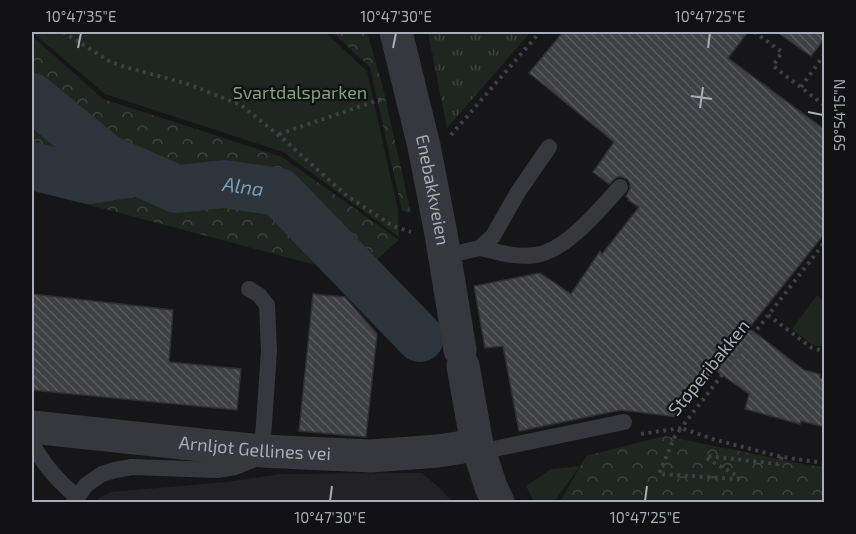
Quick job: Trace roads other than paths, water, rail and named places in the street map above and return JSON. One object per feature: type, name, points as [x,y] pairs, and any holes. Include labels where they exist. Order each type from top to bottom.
[{"type":"street","name":"Enebakkveien","points":[[396,32],[424,146],[478,447],[498,502]]},
{"type":"street","name":"Arnljot Gellines vei","points":[[32,427],[262,451],[371,456],[478,447]]},
{"type":"lane","points":[[480,248],[493,236],[518,192],[549,147]]},
{"type":"lane","points":[[443,245],[480,248],[511,255],[537,255],[553,249],[569,238],[620,187]]},
{"type":"lane","points":[[32,443],[43,463],[75,500],[86,485],[102,474],[115,470],[132,467],[218,470],[235,467],[252,460],[262,451],[269,351],[267,305],[259,294],[249,289]]},
{"type":"lane","points":[[478,447],[624,422]]},
{"type":"waterway","name":"Alna","points":[[32,97],[106,158],[177,189],[224,184],[279,192],[420,338]]},
{"type":"waterway","points":[[32,166],[89,180],[139,172]]},
{"type":"park label","name":"Svartdalsparken","points":[[300,93]]}]
